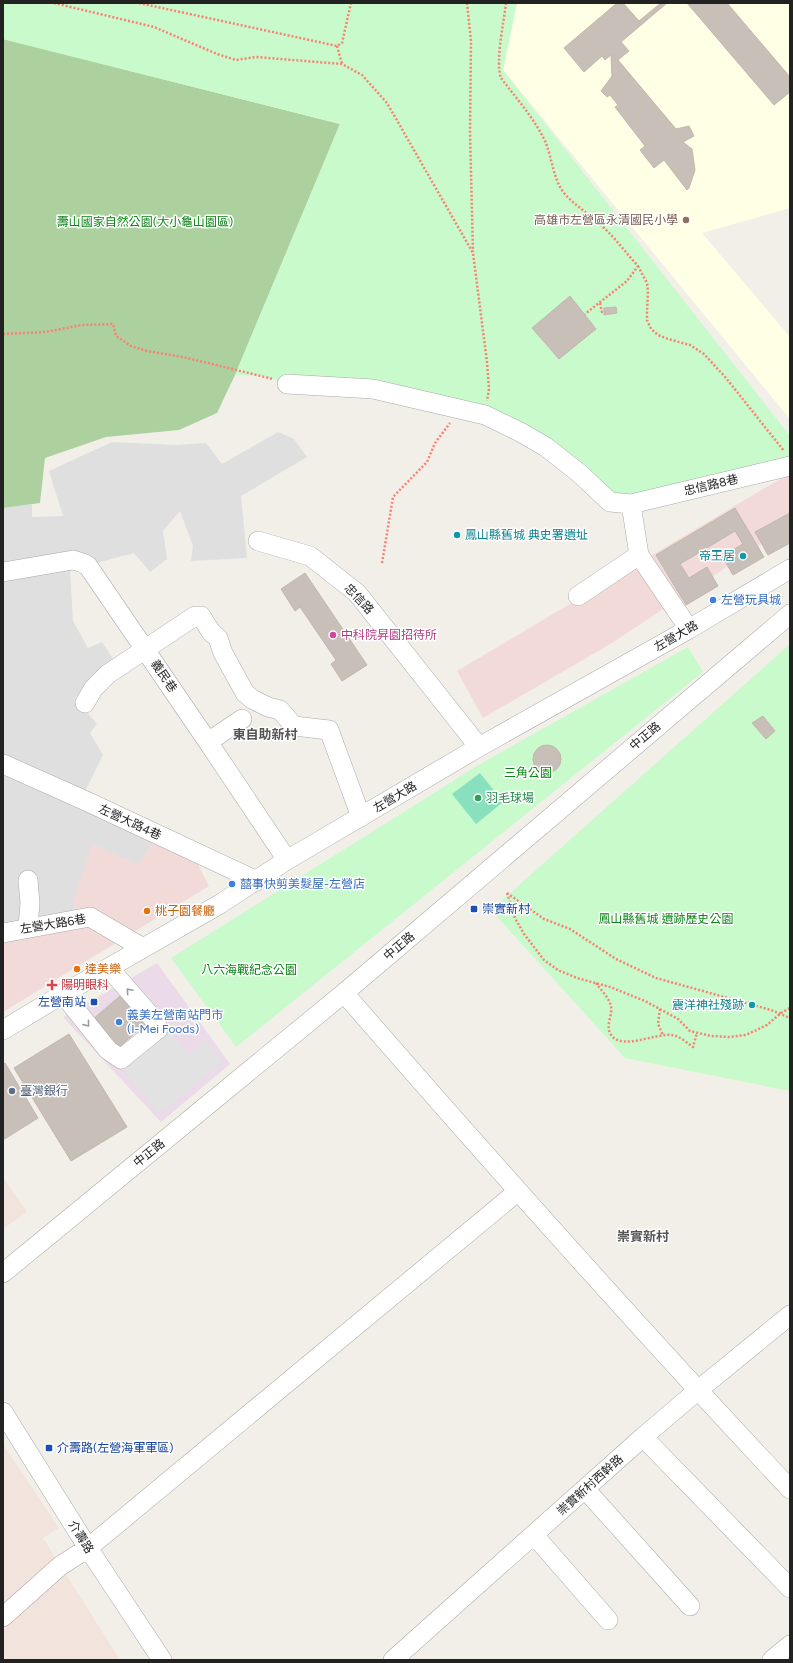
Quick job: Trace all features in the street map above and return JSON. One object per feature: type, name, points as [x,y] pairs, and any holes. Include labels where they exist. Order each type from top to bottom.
[{"type":"street","name":"忠信路8巷","points":[[287,384],[373,389],[485,415],[520,432],[546,447],[579,473],[610,502],[631,504],[788,460]]},
{"type":"street","points":[[631,504],[639,555],[689,629]]},
{"type":"street","name":"忠信路","points":[[258,541],[310,556],[357,593],[479,747]]},
{"type":"street","points":[[578,596],[639,555]]},
{"type":"street","name":"義民巷","points":[[3,572],[73,560],[83,562],[88,566],[287,860]]},
{"type":"street","name":"左營大路","points":[[3,1030],[220,904],[287,860],[479,747],[689,629],[790,569]]},
{"type":"street","name":"中正路","points":[[3,1274],[344,993],[790,614]]},
{"type":"street","points":[[85,703],[93,689],[108,674],[196,616],[201,616],[210,632],[218,638],[223,653],[233,672],[245,692],[252,699],[268,707],[280,710],[294,726],[329,730],[360,817]]},
{"type":"street","points":[[208,742],[242,719]]},
{"type":"street","name":"左營大路4巷","points":[[3,764],[257,881]]},
{"type":"street","points":[[28,880],[30,903],[28,927]]},
{"type":"street","name":"左營大路6巷","points":[[3,932],[90,917],[143,948]]},
{"type":"street","points":[[63,994],[108,1050],[121,1058],[158,1029],[156,1022],[109,968]]},
{"type":"street","points":[[344,993],[517,1192],[697,1391],[790,1489]]},
{"type":"street","points":[[3,1617],[60,1566],[88,1548],[517,1192]]},
{"type":"street","name":"崇實新村西幹路","points":[[393,1660],[697,1391],[790,1315]]},
{"type":"street","name":"介壽路","points":[[3,1412],[88,1548],[162,1660]]},
{"type":"street","points":[[643,1438],[790,1588]]},
{"type":"street","points":[[585,1490],[690,1606]]},
{"type":"street","points":[[534,1535],[608,1620]]},
{"type":"street","points":[[772,1660],[790,1645]]},
{"type":"path","points":[[54,3],[154,27],[236,60],[256,57],[342,64],[362,75],[387,103],[473,253]]},
{"type":"path","points":[[139,3],[337,46],[342,43],[351,3]]},
{"type":"path","points":[[467,3],[471,41],[470,132],[473,253],[488,362],[489,389],[485,415]]},
{"type":"path","points":[[506,3],[499,56],[499,72],[501,78],[522,106],[544,140],[551,155],[557,178],[563,192],[603,227],[638,266],[648,292],[646,312],[651,329],[658,335],[690,345],[704,354],[726,378],[788,460]]},
{"type":"path","points":[[337,46],[342,64]]},
{"type":"path","points":[[585,314],[627,281],[638,266]]},
{"type":"path","points":[[600,303],[602,312],[604,312]]},
{"type":"path","points":[[3,334],[44,332],[82,325],[113,324],[116,336],[131,346],[147,351],[183,357],[265,376],[287,384]]},
{"type":"path","points":[[382,563],[393,497],[427,462],[435,443],[454,419]]},
{"type":"path","points":[[790,1008],[781,1013],[767,1026],[746,1035],[711,1036],[690,1031],[678,1019],[645,1001],[577,978],[558,970],[544,960],[524,934],[515,918],[507,893],[544,919],[570,929],[616,959],[656,978],[781,1013],[790,1018]]},
{"type":"path","points":[[595,983],[608,1000],[611,1008],[609,1030],[612,1036],[618,1041],[629,1042],[663,1035],[673,1035],[681,1038],[693,1048],[698,1033]]},
{"type":"path","points":[[660,1009],[658,1024],[663,1035]]},
{"type":"shaded area","name":"高雄市左營區永清國民小學","points":[[517,3],[790,3],[790,208],[702,233],[790,337],[790,419],[503,70]]},
{"type":"shaded area","points":[[278,432],[294,439],[307,457],[241,496],[247,558],[191,561],[193,546],[180,511],[163,531],[167,559],[150,572],[134,553],[70,570],[73,621],[88,648],[102,642],[113,659],[75,698],[97,724],[90,733],[103,755],[77,808],[155,840],[139,865],[77,926],[3,943],[3,508],[32,504],[32,517],[63,516],[49,471],[112,442],[176,445],[206,443],[222,464]]},
{"type":"shaded area","points":[[790,473],[790,525],[612,643],[483,718],[457,671]]},
{"type":"shaded area","points":[[155,840],[196,861],[209,886],[3,1012],[3,943],[77,926],[73,901],[93,844],[139,865]]},
{"type":"shaded area","points":[[157,963],[230,1064],[161,1122],[63,1017]]},
{"type":"shaded area","points":[[169,1030],[188,1055],[206,1040],[223,1062],[158,1114],[122,1067]]},
{"type":"shaded area","points":[[3,1177],[27,1212],[3,1229]]},
{"type":"shaded area","points":[[3,1444],[59,1528],[43,1538],[120,1660],[3,1660]]},
{"type":"green space","points":[[3,3],[517,3],[503,70],[790,436],[790,466],[631,504],[485,415],[287,384],[265,376],[235,375],[340,124],[3,39]]},
{"type":"green space","name":"壽山國家自然公園(大小龜山園區)","points":[[3,39],[340,124],[235,375],[217,413],[179,430],[106,437],[45,458],[40,503],[3,508]]},
{"type":"green space","name":"鳳山縣舊城 遺跡歷史公園","points":[[790,644],[790,1091],[625,1058],[491,910]]},
{"type":"green space","name":"八六海戰紀念公園","points":[[688,647],[703,672],[236,1047],[171,958],[480,764]]},
{"type":"green space","name":"羽毛球場","points":[[480,773],[503,802],[476,824],[452,794]]},
{"type":"building","points":[[617,3],[623,3],[639,21],[661,3],[667,3],[621,42],[629,51],[618,60],[676,129],[689,126],[694,136],[683,142],[692,149],[695,170],[687,190],[664,160],[654,168],[640,150],[645,146],[615,107],[618,105],[610,95],[607,97],[601,91],[612,76],[611,55],[605,60],[602,56],[584,72],[564,48]]},
{"type":"building","points":[[687,3],[727,3],[790,77],[790,92],[774,105]]},
{"type":"building","points":[[570,296],[596,329],[559,359],[532,328]]},
{"type":"building","points":[[616,307],[617,313],[604,315],[604,308]]},
{"type":"building","name":"帝王居","points":[[735,508],[764,557],[733,575],[722,556],[743,544],[735,531],[680,564],[689,578],[707,567],[718,586],[686,605],[656,555]]},
{"type":"building","points":[[790,513],[790,543],[768,555],[755,532]]},
{"type":"building","name":"中科院昇園招待所","points":[[305,573],[367,665],[342,681],[331,664],[336,660],[300,607],[295,611],[281,589]]},
{"type":"building","points":[[763,716],[775,731],[766,739],[752,723]]},
{"type":"building","points":[[547,745],[557,749],[561,759],[557,769],[547,773],[537,769],[533,759],[537,749]]},
{"type":"building","name":"義美左營南站門市 (I-Mei Foods)","points":[[120,996],[145,1024],[117,1049],[92,1020]]},
{"type":"building","points":[[69,1034],[127,1127],[71,1161],[14,1068]]},
{"type":"building","name":"臺灣銀行","points":[[5,1063],[38,1118],[3,1140],[3,1064]]},
{"type":"place","name":"高雄市左營區永清國民小學","points":[[686,220]]},
{"type":"place","name":"鳳山縣舊城 典史署遺址","points":[[457,535]]},
{"type":"place","name":"帝王居","points":[[743,556]]},
{"type":"place","name":"左營玩具城","points":[[713,600]]},
{"type":"place","name":"中科院昇園招待所","points":[[333,635]]},
{"type":"place","name":"羽毛球場","points":[[478,798]]},
{"type":"place","name":"囍事快剪美髮屋-左營店","points":[[232,884]]},
{"type":"place","name":"崇實新村","points":[[474,909]]},
{"type":"place","name":"桃子園餐廳","points":[[147,911]]},
{"type":"place","name":"達美樂","points":[[77,969]]},
{"type":"place","name":"陽明眼科","points":[[52,985]]},
{"type":"place","name":"左營南站","points":[[94,1002]]},
{"type":"place","name":"震洋神社殘跡","points":[[752,1005]]},
{"type":"place","name":"義美左營南站門市 (I-Mei Foods)","points":[[119,1022]]},
{"type":"place","name":"臺灣銀行","points":[[12,1091]]},
{"type":"place","name":"介壽路(左營海軍軍區)","points":[[49,1448]]},
{"type":"district","name":"東自助新村","points":[[265,734]]},
{"type":"district","name":"崇實新村","points":[[643,1236]]},
{"type":"park label","name":"三角公園","points":[[528,773]]}]
